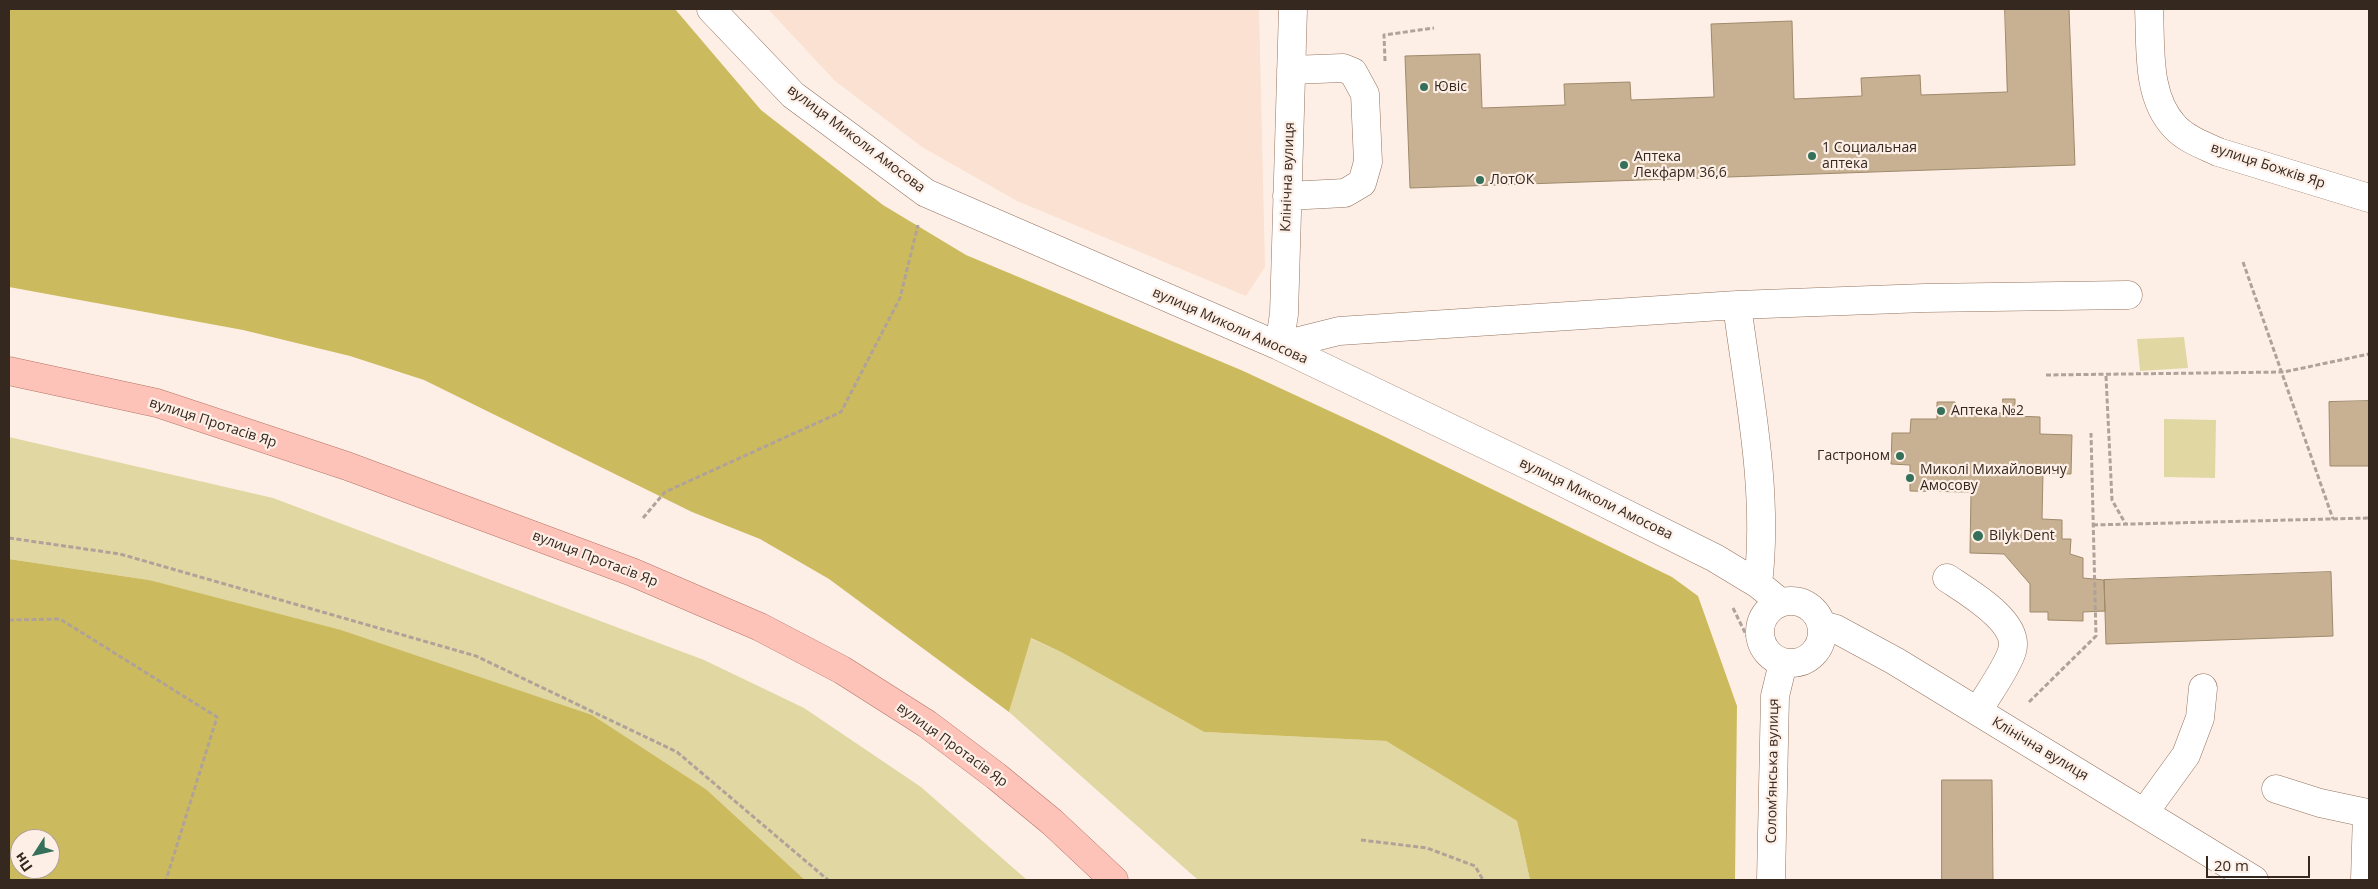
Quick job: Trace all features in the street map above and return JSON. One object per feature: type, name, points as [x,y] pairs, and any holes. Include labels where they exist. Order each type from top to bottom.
[{"type":"main road","name":"вулиця Протасів Яр","points":[[9,371],[157,404],[347,466],[632,572],[760,627],[842,670],[927,724],[1038,810],[1114,880]]},
{"type":"street","name":"вулиця Миколи Амосова","points":[[710,9],[793,95],[926,193],[1279,346],[1544,473],[1715,558],[1758,584],[1780,602]]},
{"type":"street","name":"Клінічна вулиця","points":[[1279,346],[1284,314],[1293,9]]},
{"type":"street","name":"вулиця Божків Яр","points":[[2149,9],[2154,85],[2162,107],[2175,126],[2194,141],[2218,152],[2369,198]]},
{"type":"street","points":[[1287,196],[1345,194],[1362,183],[1368,162],[1365,94],[1353,72],[1344,68],[1291,70]]},
{"type":"street","points":[[1279,346],[1339,331],[1737,306],[1925,298],[2128,294]]},
{"type":"street","points":[[1737,306],[1757,460],[1762,549],[1758,584]]},
{"type":"street","points":[[1947,578],[1991,609],[2011,632],[2012,650],[1978,711]]},
{"type":"street","points":[[1790,600],[1810,607],[1822,625],[1822,636],[1819,646],[1813,655],[1799,662],[1783,663],[1766,652],[1759,633],[1764,615],[1780,602],[1790,600]]},
{"type":"street","name":"Клінічна вулиця","points":[[1822,625],[1841,632],[1895,661],[2254,880]]},
{"type":"street","name":"Соломʼянська вулиця","points":[[1771,880],[1775,696],[1783,663]]},
{"type":"street","points":[[2144,813],[2186,755],[2200,718],[2203,688]]},
{"type":"street","points":[[2276,790],[2320,803],[2367,813],[2365,880]]},
{"type":"path","points":[[1365,94],[1385,67],[1384,35],[1434,28]]},
{"type":"path","points":[[643,518],[665,492],[841,412],[900,298],[926,193]]},
{"type":"path","points":[[2243,262],[2284,372],[2333,519]]},
{"type":"path","points":[[2046,375],[2106,376],[2284,372],[2369,354]]},
{"type":"path","points":[[2106,376],[2112,500],[2125,523]]},
{"type":"path","points":[[2029,702],[2096,636],[2092,433]]},
{"type":"path","points":[[2093,524],[2369,518]]},
{"type":"path","points":[[9,538],[120,554],[476,656],[677,752],[828,880]]},
{"type":"path","points":[[1715,558],[1721,585],[1755,652]]},
{"type":"path","points":[[9,620],[60,619],[217,717],[166,880]]},
{"type":"path","points":[[1361,840],[1426,848],[1475,866],[1483,880]]},
{"type":"shaded area","points":[[9,9],[675,9],[761,110],[883,205],[966,255],[1241,370],[1377,433],[1672,577],[1698,596],[1737,706],[1735,880],[1530,880],[1517,821],[1386,741],[1204,732],[1061,652],[1031,638],[1009,712],[829,579],[760,539],[692,512],[424,380],[350,356],[243,330],[9,287]]},
{"type":"shaded area","points":[[768,9],[1259,9],[1265,267],[1246,296],[1017,201],[922,147],[835,81]]},
{"type":"shaded area","points":[[2184,337],[2188,368],[2140,371],[2137,339]]},
{"type":"shaded area","points":[[2164,419],[2216,420],[2215,478],[2164,477]]},
{"type":"shaded area","points":[[9,437],[273,498],[704,660],[804,708],[921,787],[1027,880],[805,880],[707,790],[149,580],[9,559]]},
{"type":"shaded area","points":[[9,559],[149,580],[341,630],[592,715],[707,790],[805,880],[9,880]]},
{"type":"shaded area","points":[[1030,638],[1061,652],[1204,732],[1386,741],[1517,821],[1530,880],[1198,880],[1009,712]]},
{"type":"building","points":[[2005,9],[2069,9],[2075,165],[1410,188],[1405,56],[1480,54],[1482,108],[1565,105],[1564,84],[1630,82],[1631,100],[1714,97],[1711,24],[1792,21],[1794,99],[1862,96],[1861,78],[1920,75],[1921,95],[2007,92]]},
{"type":"building","points":[[2003,399],[2015,399],[2015,416],[2040,417],[2040,434],[2072,435],[2071,474],[2043,473],[2042,519],[2062,520],[2062,539],[2071,539],[2070,554],[2083,558],[2083,578],[2104,580],[2105,611],[2083,612],[2083,621],[2048,620],[2048,612],[2030,612],[2030,584],[2004,554],[1970,553],[1971,492],[1910,491],[1910,465],[1891,464],[1892,433],[1910,433],[1911,419],[1937,419],[1937,402],[1955,402],[1955,412],[2003,413]]},
{"type":"building","points":[[2369,401],[2369,466],[2330,466],[2329,402]]},
{"type":"building","points":[[2331,572],[2333,636],[2106,644],[2104,580]]},
{"type":"building","points":[[1942,780],[1992,780],[1993,880],[1942,880]]},
{"type":"place","name":"Ювіс","points":[[1424,87]]},
{"type":"place","name":"1 Социальная аптека","points":[[1812,156]]},
{"type":"place","name":"Аптека Лекфарм 36,6","points":[[1624,165]]},
{"type":"place","name":"ЛотОК","points":[[1480,180]]},
{"type":"place","name":"Аптека №2","points":[[1941,411]]},
{"type":"place","name":"Гастроном","points":[[1900,456]]},
{"type":"place","name":"Миколі Михайловичу Амосову","points":[[1910,478]]},
{"type":"place","name":"Bilyk Dent","points":[[1978,536]]}]
